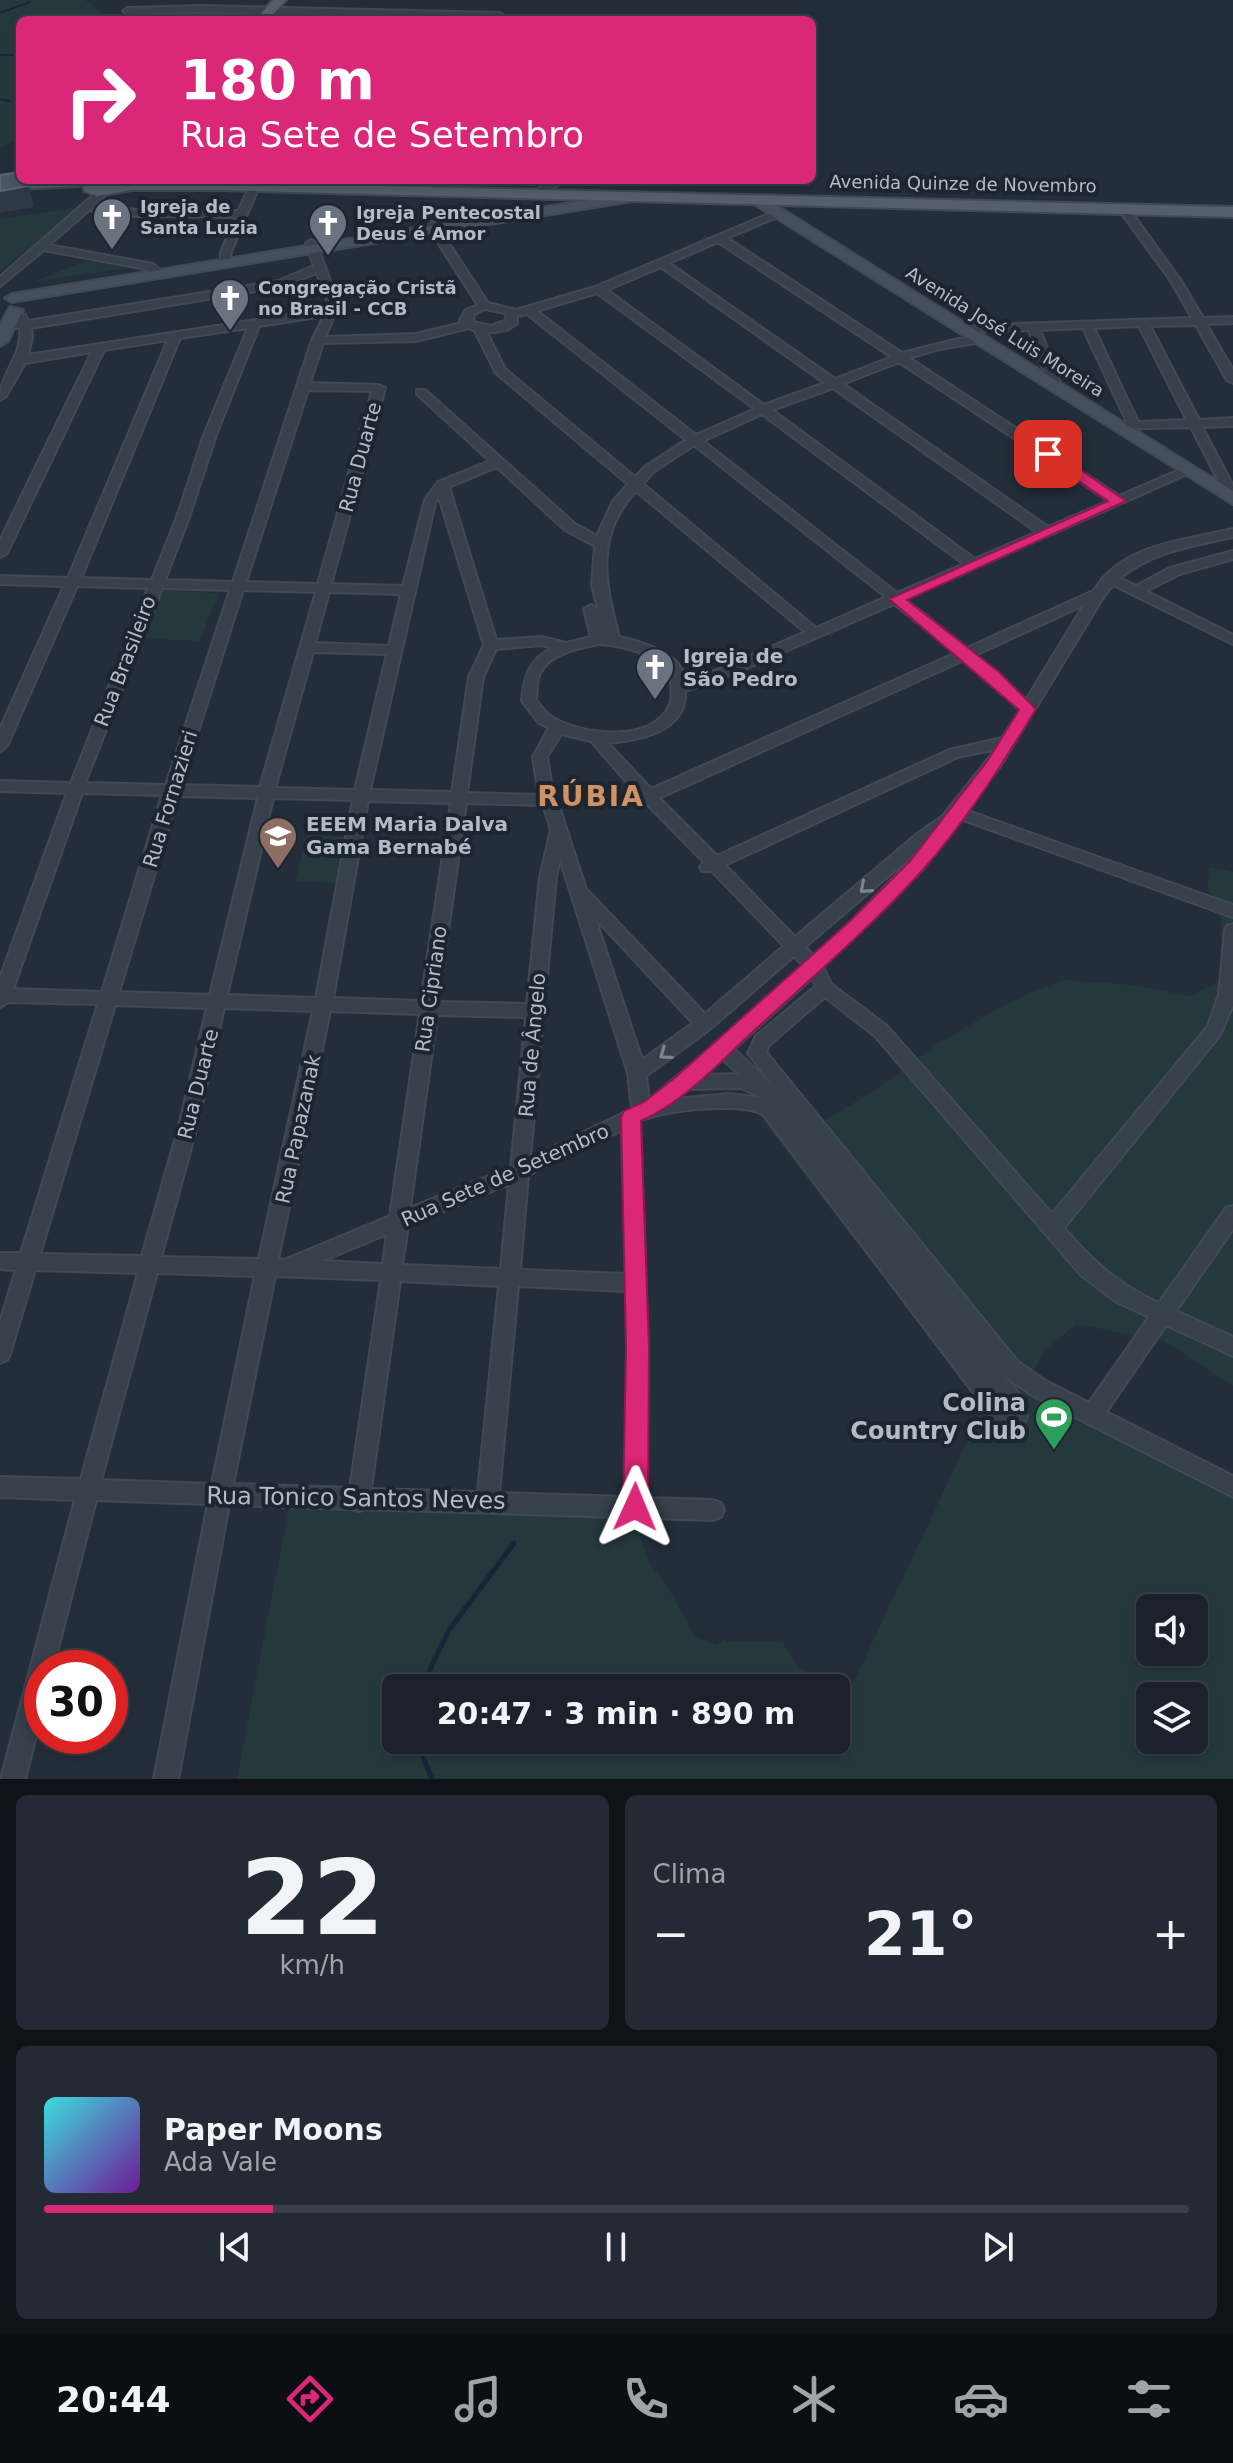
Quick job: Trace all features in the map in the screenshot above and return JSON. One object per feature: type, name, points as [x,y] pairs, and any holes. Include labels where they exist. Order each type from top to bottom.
[{"type":"main road","points":[[8,185],[105,187],[144,184]]},
{"type":"main road","name":"Avenida Quinze de Novembro","points":[[189,184],[438,185],[535,193],[1233,212]]},
{"type":"street","points":[[127,8],[271,9],[378,16]]},
{"type":"street","points":[[535,193],[554,184]]},
{"type":"street","points":[[226,260],[254,186]]},
{"type":"street","points":[[0,341],[5,299],[44,247],[105,187],[136,213],[243,214]]},
{"type":"street","points":[[432,227],[603,195]]},
{"type":"street","points":[[5,299],[157,271],[639,196]]},
{"type":"street","name":"Avenida José Luis Moreira","points":[[756,199],[1233,498]]},
{"type":"street","points":[[1123,208],[1150,242],[1233,380]]},
{"type":"street","points":[[778,213],[599,289],[514,314],[505,308],[484,306],[470,312],[466,320],[474,326],[500,371],[814,633]]},
{"type":"street","points":[[432,227],[484,306]]},
{"type":"street","points":[[719,238],[1118,501]]},
{"type":"street","points":[[20,360],[333,311],[333,300],[312,246]]},
{"type":"street","points":[[44,247],[157,271]]},
{"type":"street","points":[[661,262],[1046,532]]},
{"type":"street","points":[[26,325],[280,284],[320,268]]},
{"type":"street","points":[[599,289],[973,564]]},
{"type":"street","points":[[0,396],[25,347],[26,325],[5,299]]},
{"type":"street","points":[[529,310],[964,652],[1028,709]]},
{"type":"street","name":"Rua Fornazieri","points":[[0,1354],[172,789],[318,340],[333,311]]},
{"type":"street","points":[[318,340],[398,338],[474,326],[504,328],[513,321],[514,314]]},
{"type":"street","points":[[606,640],[596,588],[596,541],[631,481],[690,436],[900,355],[957,326],[1233,320]]},
{"type":"street","name":"Rua Brasileiro","points":[[1,997],[76,788],[255,323]]},
{"type":"street","points":[[1143,323],[1233,498]]},
{"type":"street","points":[[1087,324],[1134,425]]},
{"type":"street","points":[[1033,326],[1056,388]]},
{"type":"street","points":[[0,746],[176,335]]},
{"type":"street","points":[[900,355],[939,344],[978,340]]},
{"type":"street","points":[[0,553],[100,347]]},
{"type":"street","name":"Rua Duarte","points":[[13,1779],[217,1002],[267,791],[379,388],[305,386]]},
{"type":"street","points":[[421,392],[570,527],[596,541]]},
{"type":"street","points":[[1117,426],[1233,422]]},
{"type":"street","points":[[498,462],[442,485],[491,645],[542,641],[566,647]]},
{"type":"street","points":[[682,687],[708,679],[897,599],[1188,471]]},
{"type":"street","name":"Rua Papazanak","points":[[166,1779],[220,1495],[277,1269],[362,794],[429,503],[442,485]]},
{"type":"street","name":"Rua Sete de Setembro","points":[[277,1269],[396,1224],[520,1171],[641,1112],[685,1082],[816,977],[916,866],[945,831],[1008,742],[1098,594],[1118,569],[1141,556],[1233,533]]},
{"type":"street","points":[[1136,591],[1175,571],[1233,553],[1217,537]]},
{"type":"street","points":[[1110,578],[1233,640]]},
{"type":"street","points":[[0,580],[408,590]]},
{"type":"street","points":[[644,799],[1098,594]]},
{"type":"street","points":[[606,640],[633,644],[667,660],[677,672],[682,687],[681,699],[673,713],[660,725],[620,739],[574,735],[557,728],[532,707],[528,694],[529,680],[542,662],[566,647],[606,640]]},
{"type":"street","name":"Rua Cipriano","points":[[359,1501],[476,677],[491,645]]},
{"type":"street","points":[[306,647],[393,650]]},
{"type":"street","points":[[557,728],[540,757],[548,800],[637,1073],[641,1112],[635,1283],[635,1507]]},
{"type":"street","points":[[574,735],[644,799],[816,977],[881,1031],[1088,1269],[1122,1295],[1233,1347]]},
{"type":"street","points":[[597,739],[644,799]]},
{"type":"street","points":[[711,866],[954,753],[1008,742]]},
{"type":"street","points":[[0,786],[548,800]]},
{"type":"street","points":[[952,817],[1233,911]]},
{"type":"street","name":"Rua Sete de Setembro","points":[[637,1073],[704,1024],[936,826],[952,817]]},
{"type":"street","name":"Rua de Ângelo","points":[[488,1500],[548,877],[559,829]]},
{"type":"street","points":[[579,891],[704,1024]]},
{"type":"street","points":[[1052,1228],[1214,1030],[1225,1010],[1233,930]]},
{"type":"street","points":[[816,977],[762,1041],[757,1053],[1011,1368],[1023,1379],[1233,1487]]},
{"type":"street","points":[[1,997],[535,1011]]},
{"type":"street","points":[[641,1112],[707,1104],[755,1103],[769,1109],[1004,1417],[1014,1419],[1018,1414],[1013,1402],[783,1103],[725,1051],[709,1081],[707,1104]]},
{"type":"street","points":[[685,1082],[743,1081],[766,1089]]},
{"type":"street","points":[[1092,1415],[1233,1214]]},
{"type":"street","points":[[0,1261],[390,1272],[635,1283]]},
{"type":"street","name":"Rua Tonico Santos Neves","points":[[0,1487],[359,1501],[488,1500],[713,1510]]},
{"type":"green space","points":[[0,0],[85,0],[104,14],[16,16],[16,139],[0,149]]},
{"type":"green space","points":[[81,207],[0,271],[0,219]]},
{"type":"green space","points":[[85,261],[126,268],[36,281]]},
{"type":"green space","points":[[155,590],[218,593],[200,641],[135,638]]},
{"type":"green space","points":[[307,835],[346,837],[335,883],[295,881]]},
{"type":"green space","points":[[1209,867],[1233,872],[1233,1386],[1164,1341],[1076,1324],[1044,1351],[1023,1391],[1233,1493],[1233,1779],[237,1779],[292,1492],[628,1495],[647,1559],[668,1588],[696,1638],[717,1645],[724,1639],[729,1642],[782,1642],[798,1667],[814,1674],[382,1674],[382,1754],[850,1754],[850,1690],[983,1408],[758,1114],[793,1107],[814,1127],[874,1091],[937,1044],[1008,1003],[1062,980],[1133,985],[1190,996],[1222,980],[1221,919],[1208,888]]},
{"type":"building","points":[[16,173],[16,184],[29,186],[0,191],[0,175]]},
{"type":"waterway","points":[[0,13],[30,2]]},
{"type":"waterway","points":[[0,55],[16,55]]},
{"type":"waterway","points":[[0,99],[9,101]]},
{"type":"waterway","points":[[428,1674],[449,1630],[514,1543]]},
{"type":"waterway","points":[[422,1754],[432,1779]]},
{"type":"place","name":"Igreja de Santa Luzia","points":[[112,251]]},
{"type":"place","name":"Igreja Pentecostal Deus é Amor","points":[[328,257]]},
{"type":"place","name":"Congregação Cristã no Brasil - CCB","points":[[230,332]]},
{"type":"place","name":"Igreja de São Pedro","points":[[655,701]]},
{"type":"place","name":"EEEM Maria Dalva Gama Bernabé","points":[[278,870]]},
{"type":"place","name":"Colina Country Club","points":[[1054,1451]]},
{"type":"district","name":"RÚBIA","points":[[591,796]]},
{"type":"route","points":[[635,1507],[638,1348],[631,1117],[651,1108],[685,1082],[857,926],[916,866],[945,831],[947,821],[994,764],[1028,709],[993,675],[897,599],[1118,501],[1048,454]]}]
